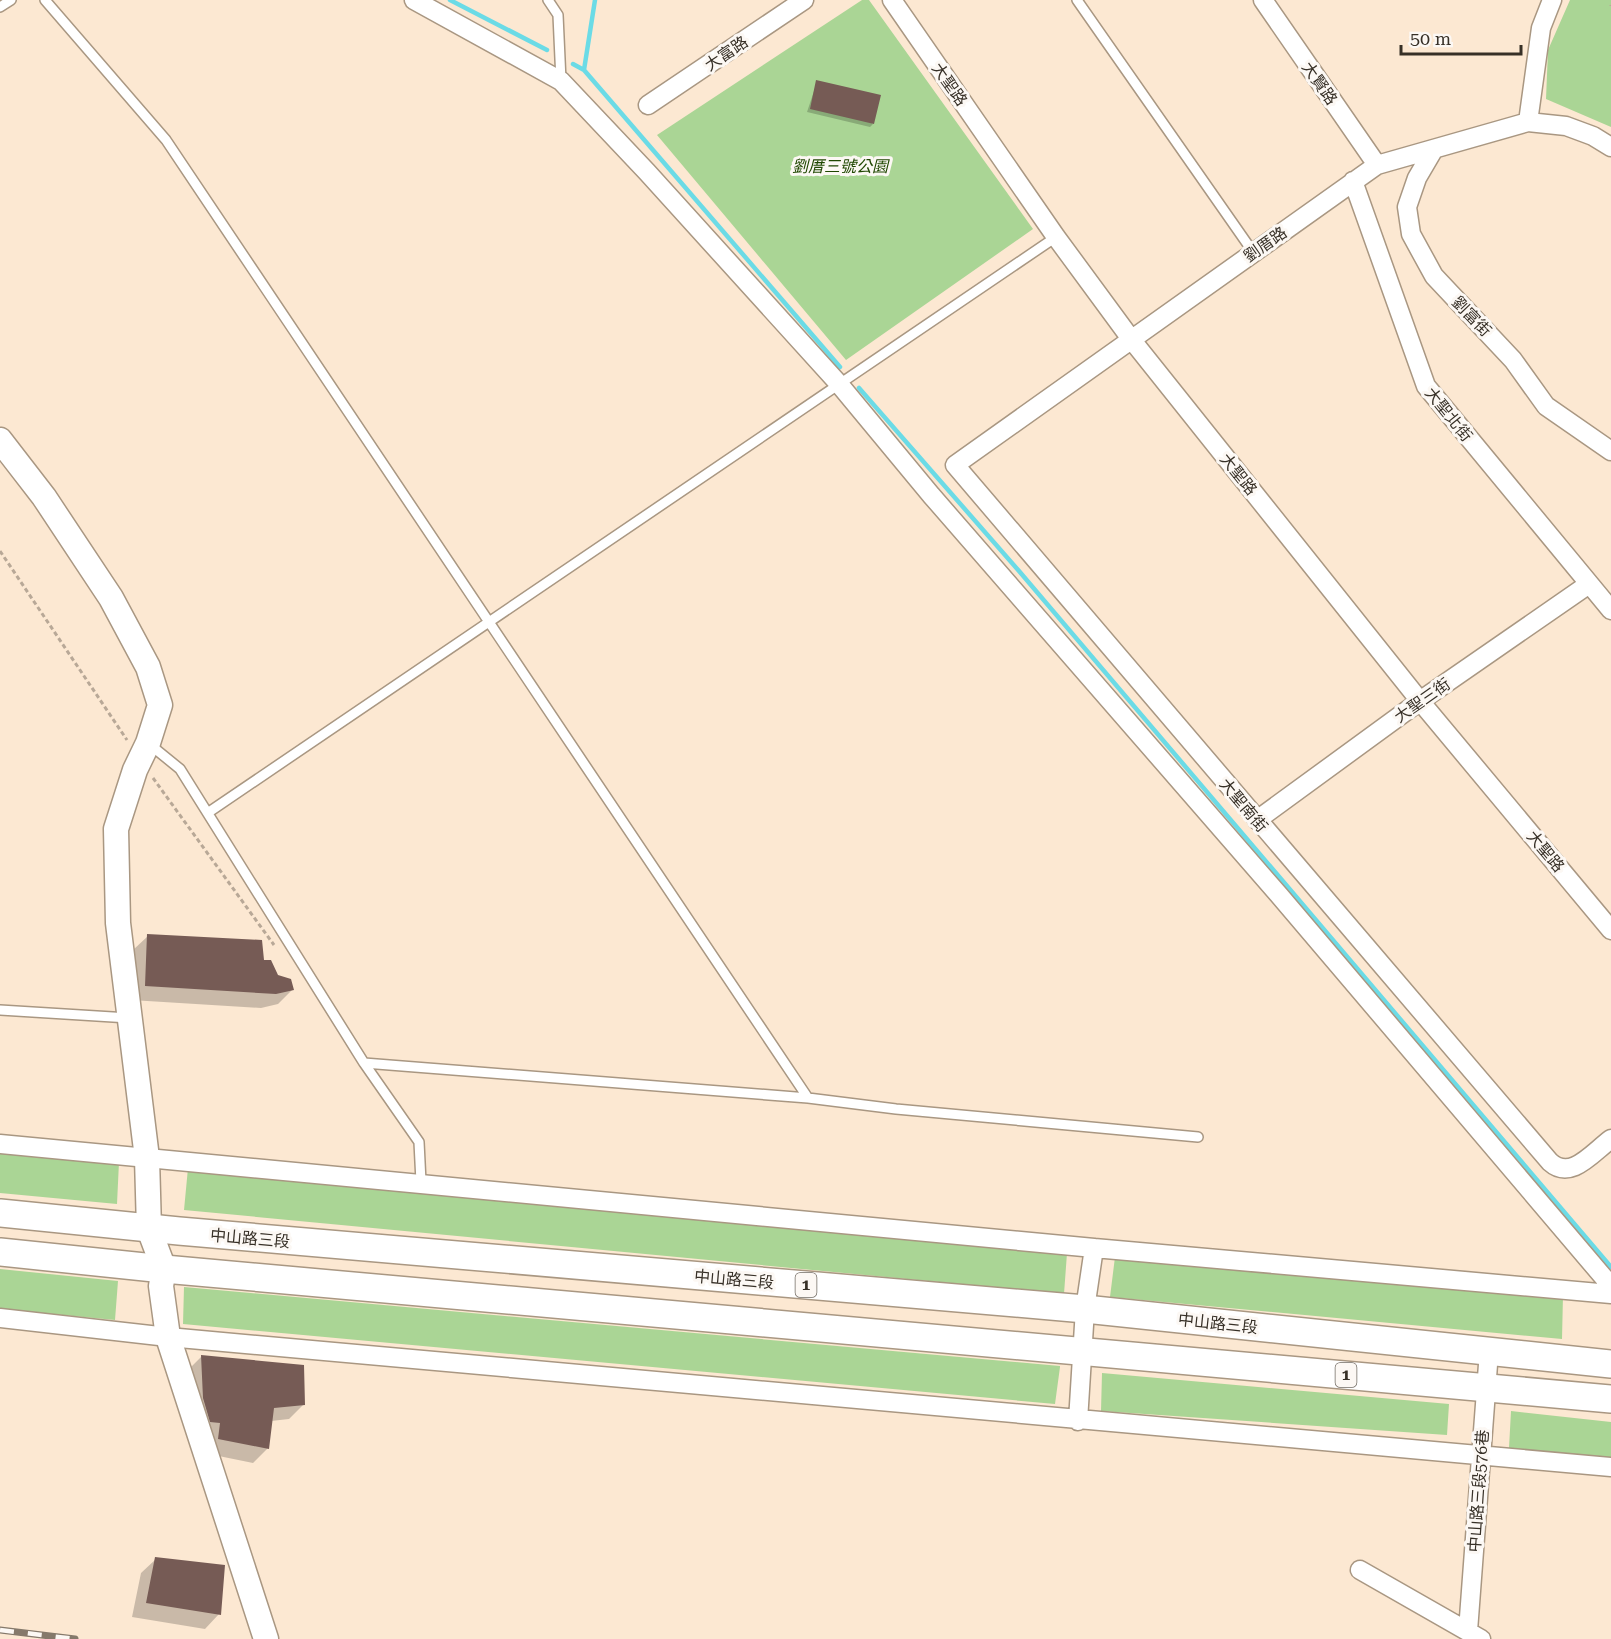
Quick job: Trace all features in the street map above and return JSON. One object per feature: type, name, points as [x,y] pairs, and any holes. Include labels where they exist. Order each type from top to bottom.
[{"type":"main road","name":"中山路三段","points":[[0,1214],[1085,1310],[1611,1364]]},
{"type":"main road","name":"1","points":[[0,1252],[165,1269],[1611,1399]]},
{"type":"street","points":[[414,0],[561,81],[647,172],[839,384],[932,495],[1287,903],[1611,1286]]},
{"type":"street","name":"大富路","points":[[648,105],[804,0]]},
{"type":"street","name":"大聖路","points":[[892,0],[1056,237],[1131,339],[1420,701],[1611,930]]},
{"type":"street","name":"大賢路","points":[[1263,0],[1377,165]]},
{"type":"street","points":[[1528,122],[1541,28],[1552,0]]},
{"type":"street","name":"劉厝路","points":[[955,465],[1377,165],[1528,122],[1566,126],[1593,136],[1611,147]]},
{"type":"street","name":"劉富街","points":[[1434,149],[1417,178],[1407,207],[1411,234],[1434,276],[1506,352],[1546,406],[1611,451]]},
{"type":"street","name":"大聖北街","points":[[1353,182],[1426,386],[1611,610]]},
{"type":"street","points":[[0,440],[44,497],[111,598],[148,667],[160,705],[116,830],[118,923],[147,1158],[149,1228],[165,1269],[161,1286],[168,1337],[266,1639]]},
{"type":"street","name":"大聖南街","points":[[955,465],[1534,1144],[1559,1170],[1571,1170],[1611,1139]]},
{"type":"street","name":"大聖三街","points":[[1257,820],[1420,701],[1589,584]]},
{"type":"street","points":[[0,1144],[421,1182],[1094,1248],[1611,1294]]},
{"type":"street","points":[[1078,1421],[1081,1351],[1094,1248]]},
{"type":"street","points":[[0,1318],[168,1337],[1078,1421],[1611,1467]]},
{"type":"street","name":"中山路三段576巷","points":[[1360,1570],[1474,1635],[1481,1456],[1489,1351]]},
{"type":"lane","points":[[0,7],[11,0]]},
{"type":"lane","points":[[45,0],[166,140],[808,1098]]},
{"type":"lane","points":[[548,0],[558,15],[561,81]]},
{"type":"lane","points":[[1077,0],[1253,252]]},
{"type":"lane","points":[[209,812],[1056,237]]},
{"type":"lane","points":[[144,751],[180,769],[209,812],[364,1064],[419,1142],[421,1182]]},
{"type":"lane","points":[[0,1010],[129,1018]]},
{"type":"lane","points":[[364,1064],[808,1098],[896,1110],[1198,1137]]},
{"type":"path","points":[[0,551],[144,751],[280,954]]},
{"type":"green space","name":"劉厝三號公園","points":[[862,0],[869,0],[1033,229],[846,360],[657,135]]},
{"type":"green space","points":[[1570,0],[1611,0],[1611,127],[1546,99],[1548,50]]},
{"type":"green space","points":[[0,1150],[119,1162],[117,1204],[0,1193]]},
{"type":"green space","points":[[188,1168],[1067,1253],[1064,1294],[184,1210]]},
{"type":"green space","points":[[1115,1257],[1563,1295],[1562,1339],[1110,1297]]},
{"type":"green space","points":[[0,1269],[118,1281],[115,1320],[0,1309]]},
{"type":"green space","points":[[184,1287],[1060,1367],[1055,1404],[183,1324]]},
{"type":"green space","points":[[1102,1373],[1449,1404],[1447,1435],[1101,1411]]},
{"type":"green space","points":[[1511,1411],[1611,1422],[1611,1458],[1509,1448]]},
{"type":"building","points":[[816,80],[881,95],[874,124],[810,109]]},
{"type":"building","points":[[147,934],[262,940],[264,960],[271,960],[278,975],[291,979],[294,990],[276,994],[145,986]]},
{"type":"building","points":[[201,1355],[304,1365],[305,1405],[274,1408],[269,1449],[218,1439],[220,1423],[210,1422],[203,1398]]},
{"type":"building","points":[[155,1557],[225,1565],[221,1615],[146,1603]]},
{"type":"waterway","points":[[450,0],[547,50]]},
{"type":"waterway","points":[[584,70],[595,0]]},
{"type":"waterway","points":[[573,64],[584,70],[840,367]]},
{"type":"waterway","points":[[859,388],[1019,571],[1611,1267]]},
{"type":"railway","points":[[0,1630],[75,1639]]}]
